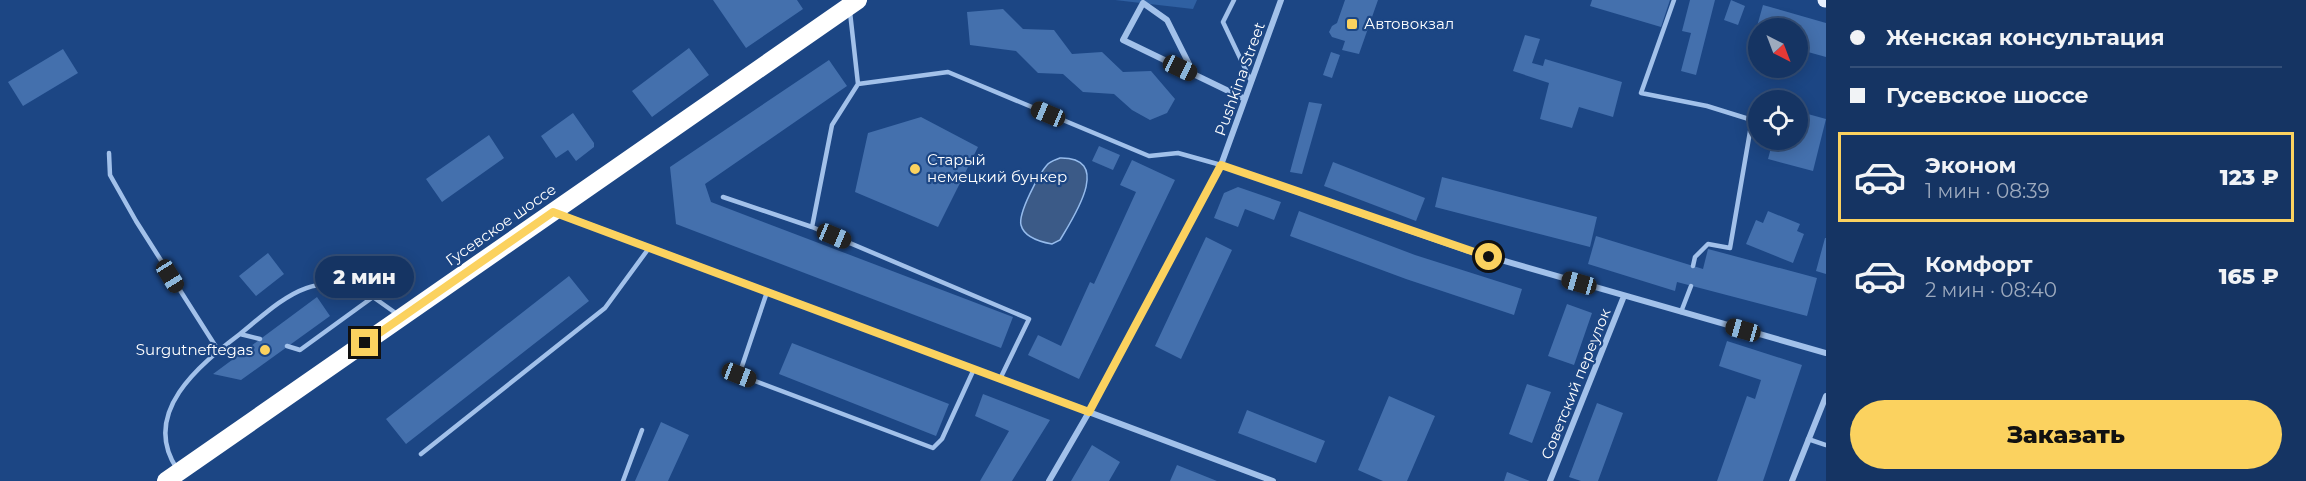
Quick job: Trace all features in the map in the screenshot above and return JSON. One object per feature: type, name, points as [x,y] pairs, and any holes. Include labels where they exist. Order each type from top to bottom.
[{"type":"highway","name":"Гусевское шоссе","points":[[172,476],[853,3]]},
{"type":"street","name":"Pushkina Street","points":[[1049,481],[1089,412],[1221,165],[1281,0]]},
{"type":"street","points":[[1194,74],[1167,20],[1143,3],[1123,40],[1245,99]]},
{"type":"street","points":[[1221,165],[1466,250],[1826,354]]},
{"type":"street","points":[[553,212],[1273,481]]},
{"type":"street","name":"Советский переулок","points":[[1550,481],[1624,296]]},
{"type":"street","points":[[1792,481],[1826,396]]},
{"type":"lane","points":[[1234,0],[1223,22],[1251,81]]},
{"type":"lane","points":[[1674,0],[1641,93],[1707,106],[1752,120],[1730,248],[1708,244],[1695,257],[1693,266]]},
{"type":"lane","points":[[812,227],[832,125],[858,84],[853,3]]},
{"type":"lane","points":[[858,84],[948,72],[1149,156],[1178,153],[1221,165]]},
{"type":"lane","points":[[109,153],[110,175],[218,350]]},
{"type":"lane","points":[[723,196],[812,227],[1029,319],[1000,379]]},
{"type":"lane","points":[[421,454],[605,308],[649,248]]},
{"type":"lane","points":[[172,476],[167,449],[168,413],[182,384],[218,350],[293,292],[315,284],[335,284],[359,289],[402,317]]},
{"type":"lane","points":[[1682,312],[1691,286]]},
{"type":"lane","points":[[767,292],[739,375],[922,444],[933,448],[942,439],[974,369]]},
{"type":"lane","points":[[287,346],[300,350],[373,297]]},
{"type":"lane","points":[[240,334],[260,339]]},
{"type":"lane","points":[[622,481],[642,430]]},
{"type":"lane","points":[[1809,439],[1826,445]]},
{"type":"shaded area","points":[[1115,0],[1197,0],[1193,9]]},
{"type":"shaded area","points":[[1060,158],[1076,160],[1085,167],[1087,178],[1085,190],[1073,218],[1060,240],[1052,244],[1029,236],[1021,225],[1021,219],[1034,185],[1043,170],[1050,162]]},
{"type":"building","points":[[713,0],[797,0],[803,9],[746,48]]},
{"type":"building","name":"Автовокзал","points":[[1345,0],[1378,0],[1359,54],[1342,50],[1345,41],[1332,37],[1329,32],[1337,23]]},
{"type":"building","points":[[1592,0],[1670,0],[1661,27],[1590,6]]},
{"type":"building","points":[[1690,0],[1715,0],[1696,75],[1681,71],[1691,33],[1682,31]]},
{"type":"building","points":[[1731,0],[1745,6],[1738,25],[1724,20]]},
{"type":"building","points":[[1763,5],[1826,23],[1826,57],[1808,52],[1808,18],[1759,18]]},
{"type":"building","points":[[1003,9],[1023,29],[1054,30],[1072,54],[1102,52],[1123,72],[1151,71],[1175,99],[1167,113],[1150,120],[1132,110],[1114,94],[1083,92],[1063,74],[1038,73],[1016,51],[970,45],[967,12]]},
{"type":"building","points":[[1525,35],[1540,39],[1532,63],[1543,66],[1545,59],[1622,82],[1613,117],[1579,107],[1572,128],[1540,119],[1549,83],[1513,71]]},
{"type":"building","points":[[689,48],[709,75],[652,117],[632,91]]},
{"type":"building","points":[[63,49],[78,73],[23,106],[8,82]]},
{"type":"building","points":[[1331,52],[1340,55],[1332,78],[1323,75]]},
{"type":"building","points":[[829,60],[847,86],[705,184],[711,202],[1013,317],[1001,348],[676,224],[670,167]]},
{"type":"building","points":[[1309,102],[1322,104],[1302,174],[1290,172]]},
{"type":"building","points":[[573,113],[594,143],[594,147],[576,161],[568,150],[556,158],[541,136]]},
{"type":"building","points":[[1808,114],[1826,119],[1813,171],[1768,159],[1770,150],[1808,150]]},
{"type":"building","points":[[921,117],[978,147],[938,227],[855,192],[868,133]]},
{"type":"building","points":[[489,135],[504,158],[442,202],[426,179]]},
{"type":"building","points":[[1099,146],[1120,155],[1113,170],[1092,161]]},
{"type":"building","points":[[1132,160],[1175,180],[1079,379],[1028,355],[1038,335],[1061,346],[1090,282],[1094,284],[1136,192],[1120,185]]},
{"type":"building","points":[[1333,162],[1425,198],[1416,221],[1324,186]]},
{"type":"building","points":[[1442,177],[1597,217],[1590,247],[1435,207]]},
{"type":"building","points":[[1238,187],[1281,202],[1274,220],[1245,209],[1238,227],[1214,218],[1224,193]]},
{"type":"building","points":[[1299,211],[1415,255],[1522,289],[1514,315],[1406,279],[1290,236]]},
{"type":"building","points":[[1768,211],[1800,224],[1797,231],[1804,234],[1793,263],[1746,244],[1756,220],[1763,223]]},
{"type":"building","points":[[1596,236],[1703,269],[1708,249],[1817,278],[1807,316],[1677,282],[1675,291],[1588,264]]},
{"type":"building","points":[[1206,237],[1232,250],[1181,359],[1155,346]]},
{"type":"building","points":[[1826,238],[1826,274],[1816,271]]},
{"type":"building","points":[[268,253],[284,274],[256,296],[239,276]]},
{"type":"building","points":[[569,276],[589,301],[406,444],[386,419]]},
{"type":"building","points":[[317,297],[330,316],[241,380],[213,374]]},
{"type":"building","points":[[1567,304],[1592,313],[1574,365],[1548,356]]},
{"type":"building","points":[[1727,341],[1802,365],[1763,481],[1717,481],[1747,396],[1755,399],[1761,380],[1719,366]]},
{"type":"building","points":[[792,343],[949,404],[936,436],[779,374]]},
{"type":"building","points":[[1527,384],[1551,392],[1532,443],[1509,434]]},
{"type":"building","points":[[983,394],[1050,420],[1012,481],[980,481],[1009,431],[975,416]]},
{"type":"building","points":[[1389,396],[1435,416],[1407,481],[1383,481],[1358,470]]},
{"type":"building","points":[[1597,403],[1623,413],[1598,481],[1581,481],[1569,477]]},
{"type":"building","points":[[1247,410],[1325,441],[1316,463],[1238,433]]},
{"type":"building","points":[[661,422],[689,435],[668,481],[635,481]]},
{"type":"building","points":[[1092,445],[1120,462],[1109,481],[1071,481]]},
{"type":"building","points":[[1177,465],[1217,481],[1170,481]]},
{"type":"building","points":[[1507,472],[1530,481],[1504,481]]},
{"type":"place","name":"Автовокзал","points":[[1352,24]]},
{"type":"place","name":"Старый немецкий бункер","points":[[915,169]]},
{"type":"place","name":"Surgutneftegas","points":[[265,350]]},
{"type":"route","points":[[365,343],[553,212],[1089,412],[1221,165],[1489,257]]}]
